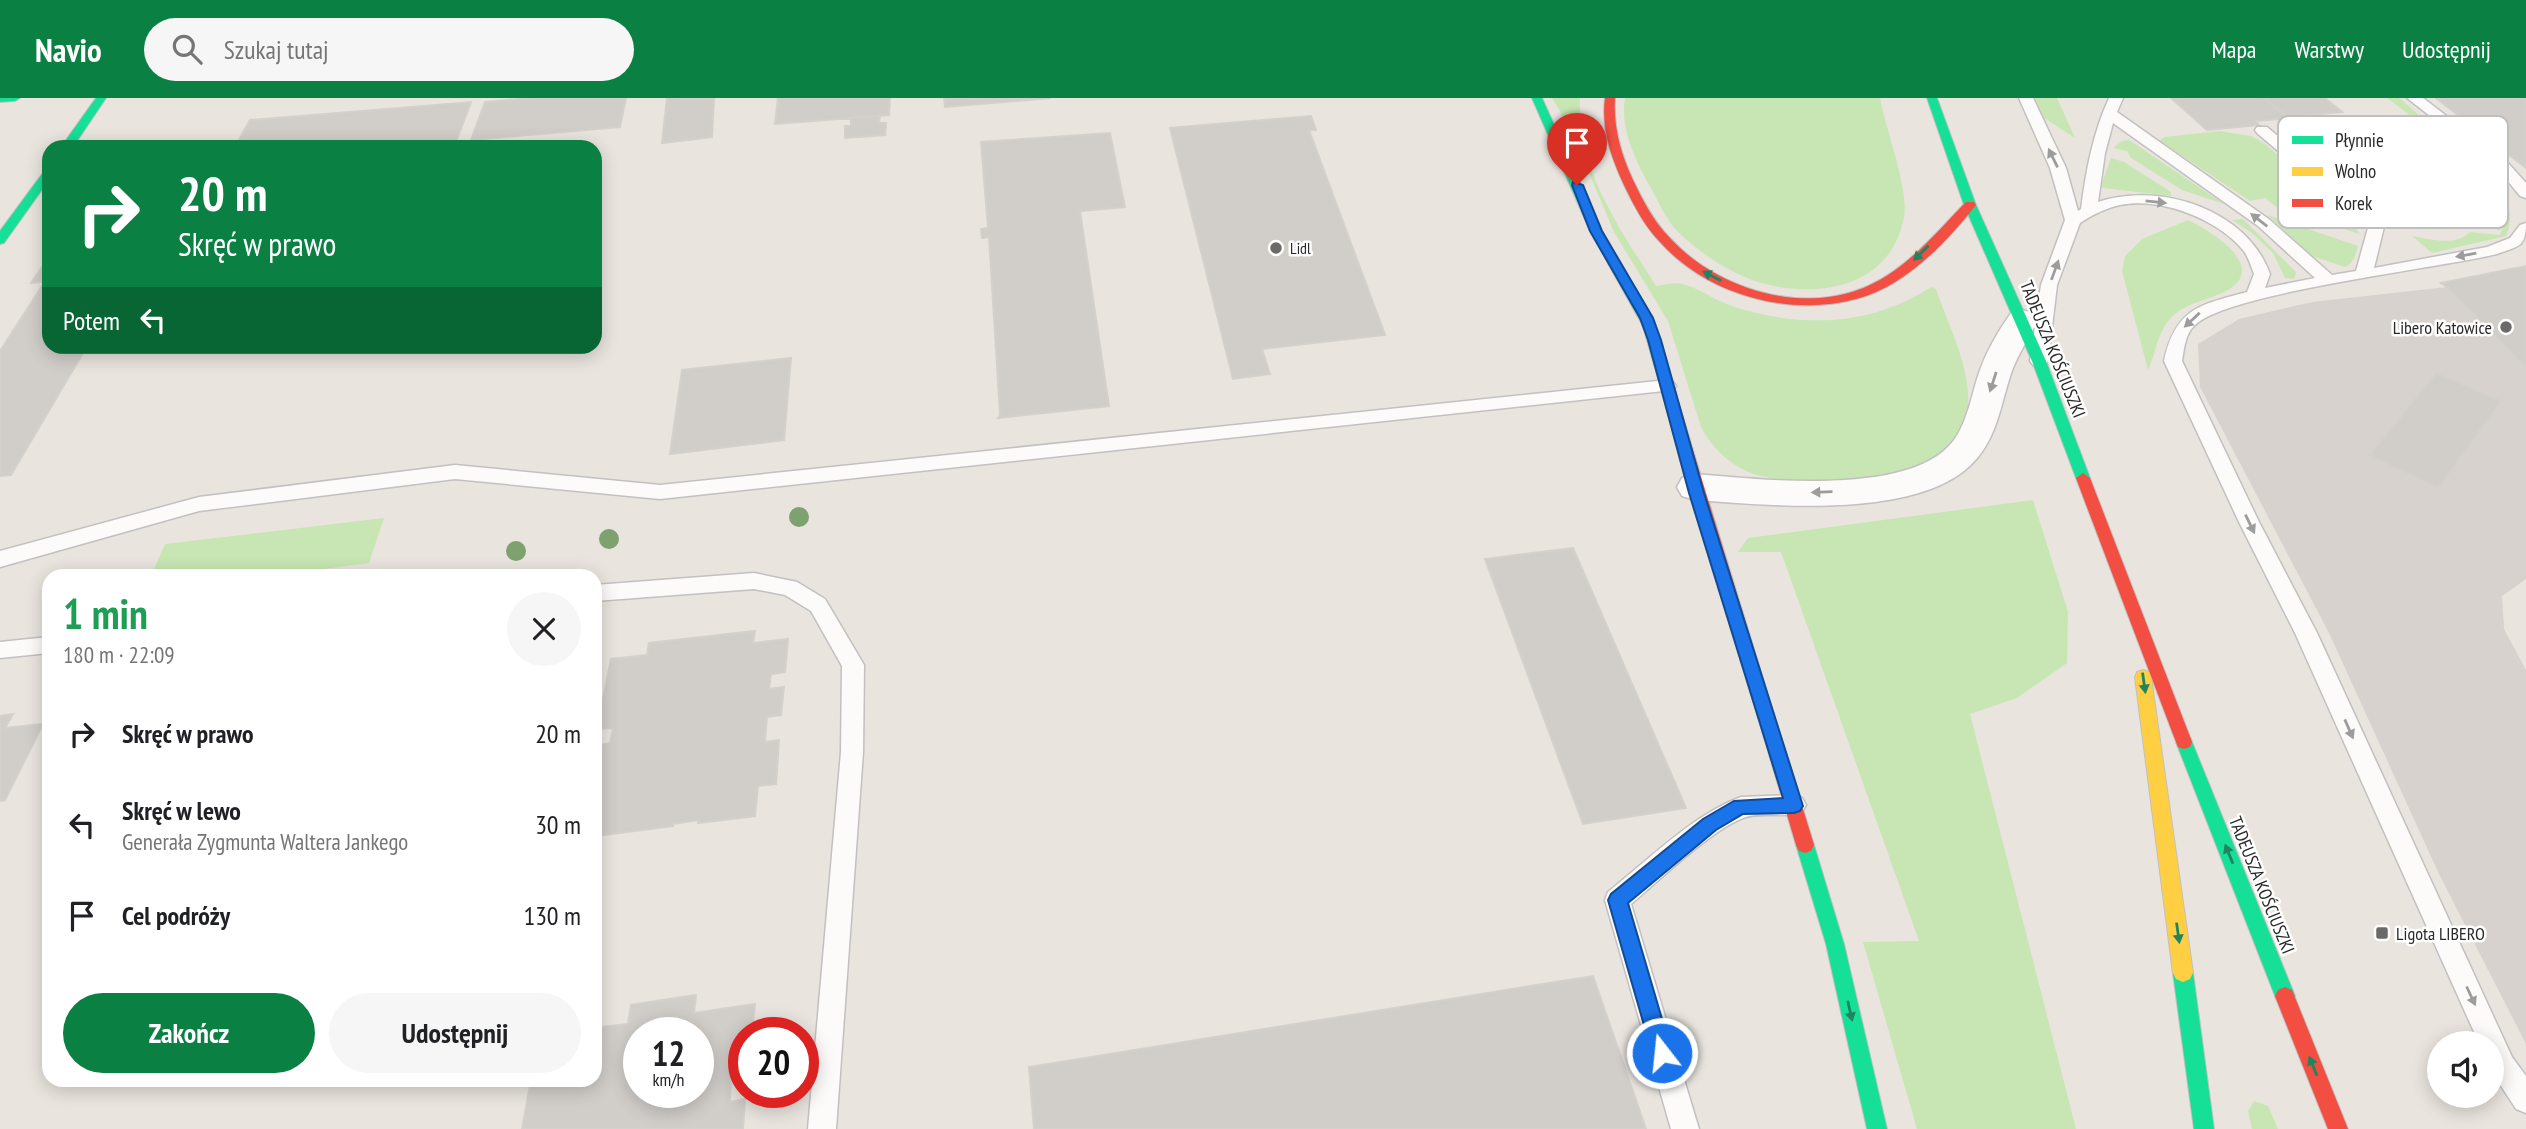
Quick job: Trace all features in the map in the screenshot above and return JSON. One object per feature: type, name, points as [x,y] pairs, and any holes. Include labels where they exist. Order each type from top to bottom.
[{"type":"street","points":[[0,99],[15,98]]},
{"type":"street","points":[[72,140],[101,98]]},
{"type":"street","points":[[1537,98],[1559,139],[1596,231],[1647,318],[1695,486],[1835,944],[1877,1129]]},
{"type":"street","points":[[1609,98],[1608,117],[1616,152],[1635,196],[1655,228],[1679,255],[1701,270],[1748,291],[1777,298],[1826,300],[1854,296],[1879,287],[1898,275],[1970,205]]},
{"type":"street","name":"TADEUSZA KOŚCIUSZKI","points":[[1932,98],[1970,205],[2039,361],[2134,616],[2338,1129]]},
{"type":"street","points":[[0,240],[42,182]]},
{"type":"street","points":[[1695,486],[1797,493],[1887,489],[1938,472],[1966,450],[1985,407],[1998,365],[2022,320]]},
{"type":"street","name":"TADEUSZA KOŚCIUSZKI","points":[[2134,616],[2204,1129]]},
{"type":"lane","points":[[2025,98],[2058,168],[2073,220],[2049,285],[2039,361]]},
{"type":"lane","points":[[2089,211],[2098,149],[2108,113],[2116,98]]},
{"type":"lane","points":[[2414,98],[2438,116]]},
{"type":"lane","points":[[2108,113],[2263,222],[2328,281]]},
{"type":"lane","points":[[2262,130],[2278,144]]},
{"type":"lane","points":[[2508,172],[2526,194]]},
{"type":"lane","points":[[2073,220],[2089,211],[2123,200],[2151,200],[2184,207],[2222,225],[2250,248],[2262,274],[2254,295]]},
{"type":"lane","points":[[2364,274],[2376,228]]},
{"type":"lane","points":[[2526,228],[2516,240],[2491,251],[2254,295],[2205,309],[2187,322],[2178,337],[2173,361],[2249,522],[2306,634],[2503,1066],[2526,1099]]},
{"type":"lane","points":[[0,559],[199,504],[455,472],[660,492],[1667,386]]},
{"type":"lane","points":[[602,592],[754,581],[790,588],[818,605],[853,665],[852,752],[822,1129]]},
{"type":"lane","points":[[0,650],[42,646]]},
{"type":"lane","points":[[1685,1129],[1617,900],[1710,825],[1741,807],[1794,806]]},
{"type":"green space","points":[[1552,98],[1580,98],[1585,149],[1593,173],[1615,220],[1656,286],[1683,284],[1732,306],[1783,318],[1809,320],[1834,320],[1884,310],[1931,287],[1936,289],[1960,354],[1968,389],[1965,422],[1952,443],[1929,459],[1900,471],[1832,482],[1769,478],[1746,471],[1726,458],[1701,427],[1668,321],[1614,232],[1571,130]]},
{"type":"green space","points":[[1625,98],[1880,98],[1905,205],[1897,239],[1886,257],[1871,271],[1854,281],[1834,287],[1792,289],[1757,282],[1733,272],[1689,242],[1666,216],[1629,142]]},
{"type":"green space","points":[[2035,98],[2057,98],[2075,138],[2044,118]]},
{"type":"green space","points":[[2387,98],[2399,98],[2420,116],[2411,116]]},
{"type":"green space","points":[[2220,131],[2251,136],[2264,143],[2278,155],[2278,208],[2265,198],[2250,201],[2160,141],[2164,137]]},
{"type":"green space","points":[[2129,140],[2224,204],[2182,190],[2131,158],[2127,151],[2113,148],[2122,141]]},
{"type":"green space","points":[[2111,158],[2124,162],[2171,192],[2171,196],[2103,188],[2101,186]]},
{"type":"green space","points":[[2243,219],[2296,272],[2294,279],[2285,278],[2273,253],[2252,233],[2232,220]]},
{"type":"green space","points":[[2188,220],[2232,250],[2242,271],[2238,281],[2226,291],[2192,304],[2173,316],[2160,335],[2148,370],[2122,271],[2125,256],[2142,239]]},
{"type":"green space","points":[[2282,228],[2306,228],[2358,246],[2354,258],[2345,267],[2312,256]]},
{"type":"green space","points":[[2341,228],[2356,228],[2360,234]]},
{"type":"green space","points":[[2503,228],[2508,228],[2506,236],[2432,253],[2412,236],[2450,241],[2470,232],[2500,235]]},
{"type":"green space","points":[[2033,500],[2068,612],[2067,663],[2017,698],[1970,714],[2076,1129],[1917,1129],[1863,942],[1919,941],[1781,552],[1738,552],[1748,538]]},
{"type":"green space","points":[[384,518],[369,563],[323,569],[154,569],[165,544]]},
{"type":"green space","points":[[2254,1101],[2268,1106],[2278,1129],[2252,1129],[2248,1111]]},
{"type":"shaded area","points":[[2447,287],[2526,367],[2526,579],[2502,596],[2504,629],[2526,670],[2526,1044],[2439,874],[2329,633],[2200,387],[2198,344],[2239,319],[2312,302]]},
{"type":"building","points":[[533,98],[626,98],[620,127],[471,140],[485,102]]},
{"type":"building","points":[[667,98],[714,99],[712,137],[662,143]]},
{"type":"building","points":[[778,98],[890,98],[889,115],[775,124]]},
{"type":"building","points":[[944,98],[1051,98],[945,107]]},
{"type":"building","points":[[2171,98],[2263,98],[2287,116],[2255,121],[2259,125],[2207,130]]},
{"type":"building","points":[[2263,98],[2325,98],[2342,112],[2298,116],[2286,116]]},
{"type":"building","points":[[2436,98],[2526,98],[2526,168],[2508,154],[2508,116],[2459,116]]},
{"type":"building","points":[[471,102],[457,140],[239,140],[250,120]]},
{"type":"building","points":[[880,116],[879,123],[886,123],[885,135],[845,138],[845,126],[851,126],[851,118]]},
{"type":"building","name":"Lidl","points":[[1311,116],[1316,130],[1309,130],[1385,335],[1262,349],[1270,374],[1233,379],[1170,128]]},
{"type":"building","points":[[1110,133],[1125,207],[1080,211],[1109,406],[998,418],[1000,415],[989,237],[982,238],[981,229],[988,228],[981,142]]},
{"type":"building","name":"Libero Katowice","points":[[2526,266],[2526,367],[2441,283]]},
{"type":"building","points":[[42,267],[42,282],[31,283]]},
{"type":"building","points":[[42,286],[42,354],[82,354],[11,475],[0,476],[0,351]]},
{"type":"building","points":[[791,358],[784,440],[670,454],[682,370]]},
{"type":"building","points":[[2436,373],[2501,401],[2438,488],[2370,455]]},
{"type":"building","points":[[1573,548],[1686,808],[1583,824],[1485,559]]},
{"type":"building","points":[[755,631],[753,643],[788,639],[785,672],[771,674],[769,689],[784,687],[781,715],[767,717],[765,742],[779,740],[776,784],[758,786],[755,816],[698,823],[698,820],[602,835],[602,745],[610,743],[613,728],[602,729],[602,704],[611,659],[647,655],[649,643]]},
{"type":"building","points":[[13,714],[5,728],[42,726],[5,800],[0,801],[0,716]]},
{"type":"building","points":[[1593,976],[1646,1129],[1034,1129],[1029,1067]]},
{"type":"building","points":[[696,995],[694,1013],[755,1004],[754,1017],[728,1017],[728,1108],[744,1108],[743,1129],[522,1129],[530,1087],[602,1087],[602,1027],[623,1025],[623,1108],[714,1108],[714,1017],[629,1017],[631,1005]]},
{"type":"traffic: fast","points":[[0,99],[15,98]]},
{"type":"traffic: fast","points":[[72,140],[101,98]]},
{"type":"traffic: fast","points":[[1537,98],[1596,231],[1649,326],[1681,434]]},
{"type":"traffic: fast","points":[[1932,98],[1970,205],[2039,361],[2083,478]]},
{"type":"traffic: fast","points":[[0,240],[42,182]]},
{"type":"traffic: fast","points":[[2184,742],[2285,996]]},
{"type":"traffic: fast","points":[[1805,845],[1835,944],[1877,1129]]},
{"type":"traffic: fast","points":[[2183,973],[2204,1129]]},
{"type":"traffic: slow","points":[[2143,677],[2183,973]]},
{"type":"traffic: jam","points":[[1610,98],[1610,128],[1617,157],[1654,228],[1686,260],[1706,274],[1753,294],[1804,302],[1829,301],[1872,290],[1918,258],[1970,205]]},
{"type":"traffic: jam","points":[[1681,434],[1805,845]]},
{"type":"traffic: jam","points":[[2083,478],[2184,742]]},
{"type":"traffic: jam","points":[[2285,996],[2338,1129]]},
{"type":"place","name":"Lidl","points":[[1276,248]]},
{"type":"place","name":"Libero Katowice","points":[[2506,327]]},
{"type":"place","name":"Ligota LIBERO","points":[[2382,933]]},
{"type":"route","points":[[1577,185],[1596,231],[1647,318],[1655,340],[1697,493],[1794,806],[1741,807],[1710,825],[1617,900],[1662,1053]]}]
